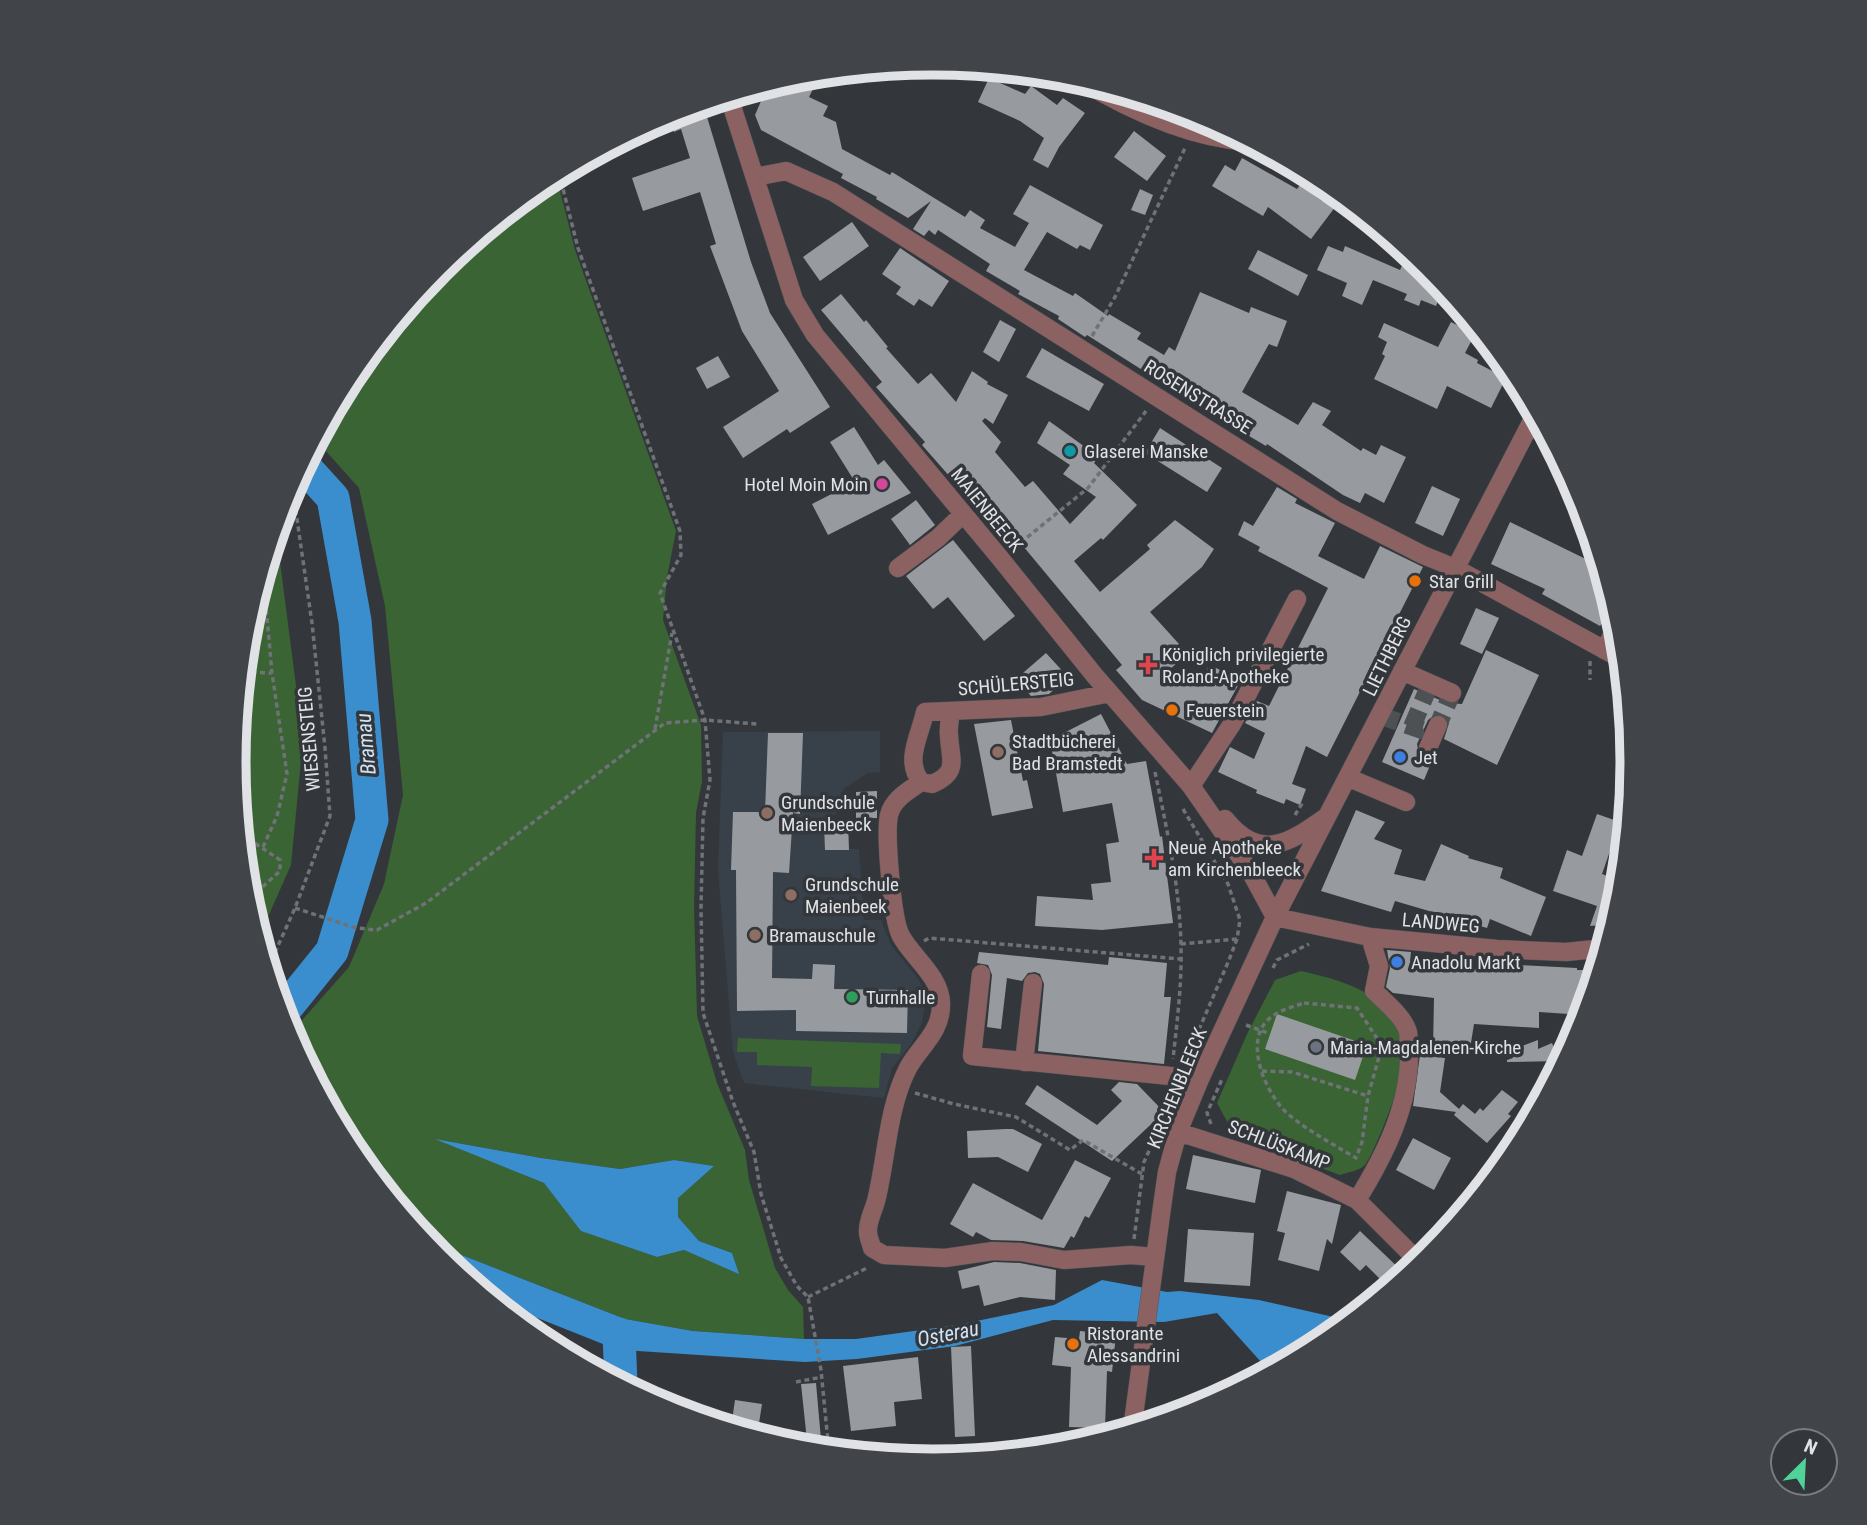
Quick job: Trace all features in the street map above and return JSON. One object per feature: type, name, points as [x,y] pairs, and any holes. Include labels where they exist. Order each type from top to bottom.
[{"type":"street","points":[[1117,101],[1193,132],[1213,136]]},
{"type":"street","name":"MAIENBEECK","points":[[732,106],[794,300],[815,335],[1110,694],[1191,786],[1250,871],[1275,917]]},
{"type":"street","name":"ROSENSTRASSE","points":[[755,177],[786,171],[833,192],[1337,511],[1423,555],[1455,568],[1612,654]]},
{"type":"street","name":"LIETHBERG","points":[[1275,917],[1531,423]]},
{"type":"street","points":[[898,568],[964,514]]},
{"type":"street","points":[[1297,599],[1232,724],[1191,786],[1203,794],[1233,830],[1252,843],[1273,846],[1297,838],[1329,816]]},
{"type":"street","points":[[1604,650],[1610,640]]},
{"type":"street","points":[[1402,671],[1452,693]]},
{"type":"street","name":"SCHÜLERSTEIG","points":[[921,782],[912,767],[925,712],[1041,707],[1110,694]]},
{"type":"street","points":[[951,712],[948,733],[952,768],[942,780],[932,784],[921,782],[898,798],[889,816],[892,897],[903,938],[936,984],[941,1003],[938,1025],[909,1066],[896,1097],[877,1199],[868,1230],[872,1248],[884,1255],[945,1258],[993,1251],[1076,1260],[1131,1255],[1154,1256]]},
{"type":"street","points":[[1428,748],[1438,725]]},
{"type":"street","points":[[1349,778],[1406,802]]},
{"type":"street","name":"LANDWEG","points":[[1275,917],[1370,937],[1566,952],[1594,949]]},
{"type":"street","name":"KIRCHENBLEECK","points":[[1133,1419],[1167,1172],[1178,1132],[1275,917]]},
{"type":"street","points":[[1357,1200],[1374,1173],[1397,1120],[1407,1085],[1409,1058],[1408,1031],[1374,990],[1379,966],[1370,937]]},
{"type":"street","points":[[981,974],[972,1056],[1200,1079]]},
{"type":"street","points":[[1024,1062],[1032,983]]},
{"type":"street","name":"SCHLÜSKAMP","points":[[1178,1132],[1294,1170],[1357,1200],[1411,1255]]},
{"type":"path","points":[[1083,350],[1115,297],[1193,132]]},
{"type":"path","points":[[562,185],[578,248],[680,531],[681,555],[660,593],[705,720],[710,780],[703,818],[703,1013],[733,1102],[754,1152],[761,1194],[781,1258],[797,1286],[808,1297],[822,1377],[828,1442]]},
{"type":"path","points":[[1000,558],[1088,488],[1158,396]]},
{"type":"path","name":"WIESENSTEIG","points":[[274,954],[330,816],[315,651],[295,511]]},
{"type":"path","points":[[263,847],[277,816],[287,774],[272,673],[266,602]]},
{"type":"path","points":[[655,731],[673,631]]},
{"type":"path","points":[[252,672],[272,673]]},
{"type":"path","points":[[295,908],[356,928],[377,930],[426,903],[665,723],[705,720],[757,724]]},
{"type":"path","points":[[1166,783],[1154,765],[1174,871],[1181,944],[1181,985],[1174,1077],[1166,1114],[1174,1077],[1237,939],[1240,920],[1228,884],[1178,802]]},
{"type":"path","points":[[1291,822],[1303,802]]},
{"type":"path","points":[[251,840],[280,860],[281,871],[258,891]]},
{"type":"path","points":[[903,938],[1181,959]]},
{"type":"path","points":[[1181,944],[1237,939]]},
{"type":"path","points":[[1269,977],[1277,960],[1308,944],[1321,944]]},
{"type":"path","points":[[1304,1003],[1357,1008],[1382,1046],[1367,1096],[1362,1142],[1356,1158],[1285,1112],[1261,1071],[1256,1047],[1267,1020],[1281,1011],[1304,1003]]},
{"type":"path","points":[[1241,1036],[1246,1025],[1270,1034]]},
{"type":"path","points":[[1214,1130],[1207,1113],[1226,1070]]},
{"type":"path","points":[[1261,1071],[1292,1072],[1367,1096]]},
{"type":"path","points":[[900,1088],[1016,1118],[1070,1150],[1083,1140],[1143,1174]]},
{"type":"path","points":[[1131,1255],[1144,1162],[1161,1126]]},
{"type":"path","points":[[808,1297],[865,1270],[884,1255]]},
{"type":"path","points":[[796,1382],[822,1377]]},
{"type":"shaded area","name":"Grundschule Maienbeek","points":[[880,731],[880,772],[868,773],[843,789],[844,806],[825,823],[848,823],[849,849],[859,849],[864,920],[881,920],[891,945],[919,980],[926,995],[922,1023],[911,1044],[892,1068],[884,1098],[744,1083],[733,1052],[718,870],[723,732]]},
{"type":"green space","points":[[559,187],[575,250],[676,531],[667,577],[663,620],[701,725],[702,781],[696,813],[694,906],[697,1016],[717,1083],[745,1150],[749,1180],[775,1268],[788,1290],[803,1307],[804,1339],[693,1331],[625,1319],[451,1251],[388,1181],[338,1106],[317,1066],[299,1024],[349,967],[384,884],[403,795],[385,606],[359,488],[323,448],[362,381],[388,344],[448,277],[515,217]],"holes":[[[440,1140],[620,1169],[674,1160],[714,1166],[677,1198],[678,1217],[699,1241],[732,1253],[738,1273],[684,1250],[657,1257],[582,1231],[544,1183]]]},
{"type":"green space","points":[[279,555],[303,740],[291,865],[265,922],[252,852],[246,762],[252,673],[259,628]]},
{"type":"green space","points":[[1301,971],[1347,984],[1379,1002],[1394,1020],[1404,1047],[1405,1060],[1400,1081],[1370,1158],[1363,1167],[1340,1175],[1235,1136],[1217,1103],[1248,1032],[1275,980]]},
{"type":"green space","points":[[738,1038],[901,1044],[900,1054],[881,1053],[879,1088],[811,1086],[812,1067],[757,1065],[757,1052],[737,1052]]},
{"type":"water","points":[[435,1139],[620,1169],[674,1160],[714,1166],[678,1198],[678,1217],[699,1241],[732,1253],[739,1274],[684,1250],[657,1257],[581,1231],[544,1183]]},
{"type":"water","name":"Osterau","points":[[451,1251],[625,1319],[693,1331],[804,1339],[856,1339],[957,1325],[1054,1305],[1102,1280],[1167,1292],[1180,1291],[1259,1300],[1338,1318],[1264,1365],[1217,1313],[1164,1322],[1053,1320],[955,1346],[857,1359],[805,1362],[638,1351],[603,1344],[518,1310]]},
{"type":"building","points":[[989,78],[1025,94],[1031,86],[1057,105],[1063,98],[1085,113],[1059,147],[1048,168],[1033,160],[1044,138],[1020,121],[978,102]]},
{"type":"building","points":[[815,86],[809,97],[828,106],[823,116],[836,122],[842,149],[890,175],[892,172],[965,217],[970,210],[985,220],[980,228],[1015,247],[1029,223],[1013,214],[1030,185],[1103,225],[1090,250],[1080,245],[1077,249],[1047,232],[1024,270],[1073,296],[1075,293],[1108,316],[1109,314],[1141,333],[1137,339],[1164,355],[1169,347],[1175,351],[1200,292],[1249,313],[1251,307],[1287,321],[1277,347],[1269,344],[1242,392],[1298,425],[1313,402],[1331,411],[1322,425],[1361,451],[1363,448],[1376,455],[1381,445],[1406,457],[1384,503],[1365,493],[1360,503],[1343,495],[1267,444],[1266,446],[1239,430],[1243,424],[1157,375],[1155,378],[1087,335],[1085,337],[1058,319],[1059,316],[1018,294],[1020,291],[986,271],[990,264],[938,230],[935,235],[929,230],[924,236],[913,229],[931,201],[908,218],[876,199],[877,197],[841,178],[843,174],[761,130],[755,115],[763,97]]},
{"type":"building","points":[[721,110],[707,117],[751,262],[770,313],[830,407],[790,433],[787,429],[743,458],[723,427],[779,391],[742,331],[710,246],[716,244],[700,192],[643,211],[632,178],[690,158],[681,129],[674,132],[672,128]]},
{"type":"building","points":[[1134,131],[1166,156],[1147,181],[1114,157]]},
{"type":"building","points":[[1242,158],[1297,189],[1300,185],[1322,201],[1324,198],[1336,206],[1311,239],[1268,207],[1263,216],[1212,186],[1225,165],[1235,171]]},
{"type":"building","points":[[1140,189],[1153,195],[1145,215],[1131,210]]},
{"type":"building","points":[[852,222],[869,246],[820,281],[803,257]]},
{"type":"building","points":[[1328,246],[1343,252],[1345,246],[1400,270],[1404,262],[1439,298],[1436,306],[1421,300],[1419,306],[1404,300],[1407,294],[1373,280],[1362,305],[1342,296],[1347,283],[1317,270]]},
{"type":"building","points":[[900,248],[949,281],[932,307],[919,299],[914,306],[896,294],[901,287],[882,274]]},
{"type":"building","points":[[1258,250],[1308,275],[1298,296],[1248,269]]},
{"type":"building","points":[[841,294],[918,384],[931,373],[956,402],[972,371],[988,382],[987,384],[1008,395],[993,424],[985,418],[982,421],[1001,442],[995,452],[1025,487],[1033,481],[1070,524],[1096,497],[1063,474],[1070,465],[1037,443],[1049,421],[1099,457],[1094,463],[1137,505],[1103,540],[1101,538],[1074,561],[1100,592],[1150,549],[1147,545],[1175,520],[1214,549],[1202,567],[1150,612],[1179,644],[1171,652],[1179,661],[1167,672],[1199,687],[1208,667],[1214,667],[1241,680],[1212,733],[1142,700],[1116,670],[1122,665],[1018,540],[1010,546],[954,476],[951,478],[922,445],[925,442],[876,387],[882,382],[821,310]]},
{"type":"building","points":[[1000,320],[1016,329],[999,362],[983,352]]},
{"type":"building","points":[[1451,322],[1468,330],[1473,337],[1465,353],[1478,360],[1477,363],[1501,375],[1505,381],[1491,408],[1447,386],[1437,409],[1374,379],[1385,356],[1382,354],[1387,342],[1378,337],[1384,323],[1438,347]]},
{"type":"building","points":[[1042,348],[1104,384],[1089,411],[1026,377]]},
{"type":"building","points":[[718,356],[730,377],[707,389],[696,368]]},
{"type":"building","points":[[854,427],[878,465],[884,460],[911,493],[828,535],[812,504],[855,482],[830,442]]},
{"type":"building","points":[[1160,428],[1222,468],[1207,492],[1145,453]]},
{"type":"building","points":[[1432,486],[1460,499],[1443,536],[1415,523]]},
{"type":"building","points":[[1277,487],[1297,499],[1295,503],[1335,523],[1318,556],[1364,579],[1380,546],[1423,567],[1327,757],[1306,746],[1292,784],[1306,789],[1300,805],[1286,799],[1284,804],[1256,793],[1257,790],[1218,772],[1230,747],[1254,759],[1265,733],[1245,723],[1257,701],[1269,706],[1328,588],[1258,551],[1260,547],[1238,535],[1244,521],[1253,526]]},
{"type":"building","points":[[916,500],[935,525],[910,545],[891,519]]},
{"type":"building","points":[[1510,522],[1590,561],[1607,622],[1600,626],[1542,594],[1545,589],[1491,564]]},
{"type":"building","points":[[953,540],[1015,616],[984,641],[948,597],[933,609],[906,576]]},
{"type":"building","points":[[1476,608],[1499,618],[1482,654],[1460,644]]},
{"type":"building","points":[[1486,650],[1539,675],[1497,765],[1444,739],[1449,723],[1447,718],[1437,714],[1428,720],[1417,744],[1419,755],[1424,759],[1433,758],[1424,780],[1382,762],[1414,689],[1447,703],[1462,704]]},
{"type":"building","points":[[1046,653],[1068,677],[1049,694],[1031,696],[1016,679]]},
{"type":"building","points":[[1101,714],[1127,764],[1146,761],[1160,837],[1162,836],[1173,923],[1102,930],[1035,926],[1037,896],[1093,900],[1091,884],[1111,882],[1106,844],[1119,842],[1112,803],[1063,812],[1050,740]]},
{"type":"building","name":"Stadtbücherei Bad Bramstedt","points":[[1011,720],[1023,781],[1027,780],[1033,808],[992,816],[974,724]]},
{"type":"building","points":[[768,733],[803,733],[800,814],[793,813],[789,873],[773,872],[772,978],[812,979],[813,964],[835,965],[834,989],[908,990],[907,1033],[796,1031],[796,1010],[737,1011],[736,870],[731,870],[733,812],[765,812]]},
{"type":"building","points":[[877,791],[877,818],[856,818],[856,792]]},
{"type":"building","points":[[1356,810],[1385,822],[1374,839],[1402,850],[1394,874],[1425,881],[1441,844],[1469,856],[1468,858],[1503,868],[1500,878],[1546,897],[1531,936],[1490,919],[1487,928],[1395,901],[1391,912],[1321,891]]},
{"type":"building","points":[[1597,814],[1618,821],[1602,874],[1611,877],[1601,925],[1590,926],[1597,906],[1553,891],[1567,850],[1582,856]]},
{"type":"building","points":[[848,823],[849,850],[825,850],[824,824]]},
{"type":"building","points":[[1387,950],[1411,952],[1410,961],[1478,969],[1478,963],[1588,970],[1572,1014],[1539,1012],[1539,1028],[1474,1024],[1469,1055],[1433,1049],[1434,998],[1393,993],[1386,987],[1390,968]]},
{"type":"building","points":[[979,952],[1108,965],[1109,957],[1167,963],[1164,997],[1171,997],[1164,1064],[1038,1051],[1044,984],[1040,974],[1035,972],[1028,973],[1022,981],[1007,978],[1001,1029],[987,1027],[992,975],[988,965],[977,963]]},
{"type":"building","name":"Maria-Magdalenen-Kirche","points":[[1277,1014],[1367,1045],[1355,1080],[1265,1049]]},
{"type":"building","points":[[1538,1040],[1538,1049],[1552,1043],[1556,1053],[1552,1061],[1507,1062],[1513,1058],[1511,1050]]},
{"type":"building","points":[[1420,1055],[1445,1058],[1440,1092],[1459,1109],[1463,1104],[1475,1114],[1480,1108],[1483,1111],[1502,1090],[1518,1102],[1508,1114],[1511,1116],[1487,1143],[1454,1115],[1456,1112],[1413,1106]]},
{"type":"building","points":[[1119,1082],[1137,1084],[1164,1112],[1112,1161],[1025,1104],[1037,1085],[1097,1125],[1122,1101],[1111,1090]]},
{"type":"building","points":[[1013,1129],[1042,1144],[1028,1172],[998,1157],[968,1158],[967,1131]]},
{"type":"building","points":[[1413,1138],[1451,1158],[1434,1190],[1396,1170]]},
{"type":"building","points":[[1193,1155],[1261,1170],[1255,1203],[1186,1189]]},
{"type":"building","points":[[1075,1160],[1111,1178],[1089,1218],[1085,1216],[1074,1238],[1071,1236],[1064,1248],[1023,1241],[991,1240],[976,1232],[973,1237],[950,1224],[973,1183],[1042,1220]]},
{"type":"building","points":[[1287,1191],[1341,1205],[1332,1244],[1327,1239],[1319,1271],[1278,1260],[1285,1233],[1277,1231]]},
{"type":"building","points":[[1188,1229],[1254,1233],[1250,1286],[1184,1282]]},
{"type":"building","points":[[1360,1231],[1399,1268],[1383,1282],[1366,1265],[1360,1271],[1340,1252]]},
{"type":"building","points":[[994,1262],[1020,1263],[1056,1270],[1055,1300],[1020,1297],[984,1306],[979,1285],[962,1289],[958,1271]]},
{"type":"building","points":[[1080,1331],[1116,1335],[1112,1372],[1107,1371],[1105,1428],[1069,1427],[1071,1367],[1052,1365],[1055,1337],[1079,1339]]},
{"type":"building","points":[[971,1346],[975,1436],[955,1437],[951,1347]]},
{"type":"building","points":[[918,1357],[922,1399],[894,1402],[896,1426],[851,1431],[843,1366]]},
{"type":"building","points":[[816,1383],[821,1440],[807,1438],[801,1384]]},
{"type":"building","points":[[735,1400],[762,1404],[758,1427],[732,1419]]},
{"type":"waterway","name":"Bramau","points":[[290,1003],[332,951],[372,820],[355,621],[333,498],[311,473]]},
{"type":"waterway","points":[[619,1334],[621,1374]]},
{"type":"tunnel","points":[[1412,727],[1430,684]]},
{"type":"tunnel","points":[[1381,716],[1422,730],[1438,725],[1452,693]]},
{"type":"place","name":"Glaserei Manske","points":[[1070,451]]},
{"type":"place","name":"Hotel Moin Moin","points":[[882,484]]},
{"type":"place","name":"Star Grill","points":[[1415,581]]},
{"type":"place","name":"Königlich privilegierte Roland-Apotheke","points":[[1148,665]]},
{"type":"place","name":"Feuerstein","points":[[1172,710]]},
{"type":"place","name":"Stadtbücherei Bad Bramstedt","points":[[998,752]]},
{"type":"place","name":"Jet","points":[[1400,757]]},
{"type":"place","name":"Grundschule Maienbeeck","points":[[767,813]]},
{"type":"place","name":"Neue Apotheke am Kirchenbleeck","points":[[1154,858]]},
{"type":"place","name":"Grundschule Maienbeek","points":[[791,895]]},
{"type":"place","name":"Bramauschule","points":[[755,935]]},
{"type":"place","name":"Anadolu Markt","points":[[1397,962]]},
{"type":"place","name":"Turnhalle","points":[[852,997]]},
{"type":"place","name":"Maria-Magdalenen-Kirche","points":[[1316,1047]]},
{"type":"place","name":"Ristorante Alessandrini","points":[[1073,1344]]}]
